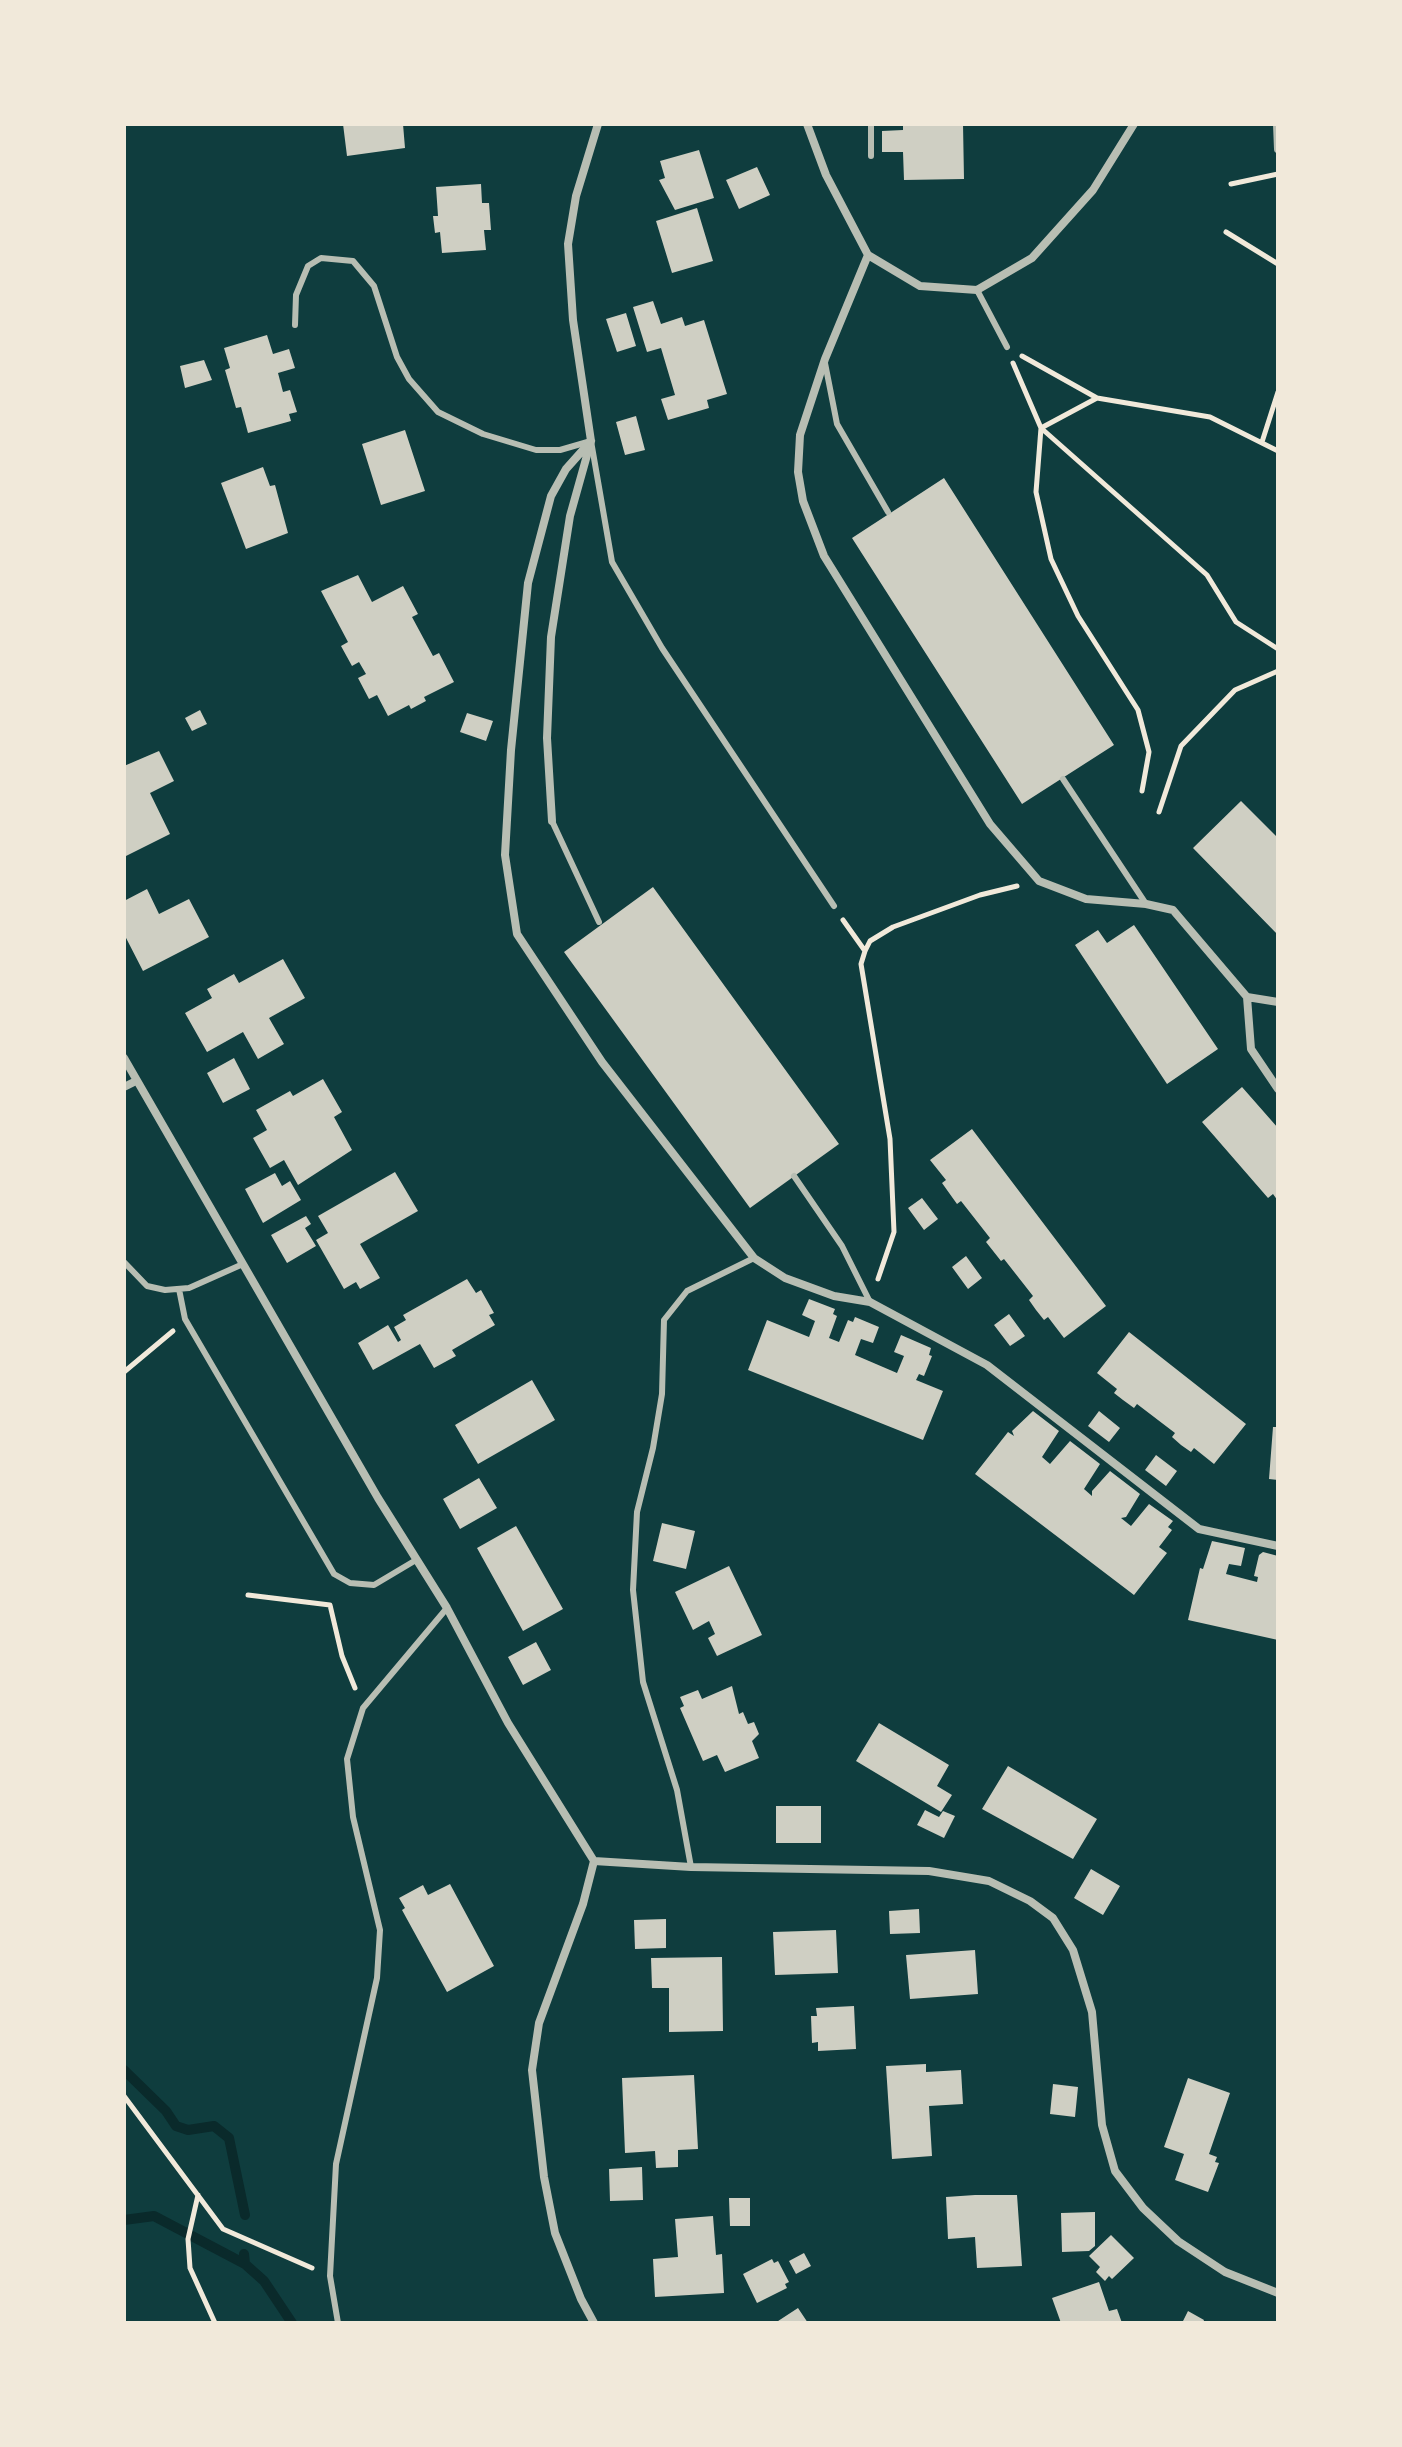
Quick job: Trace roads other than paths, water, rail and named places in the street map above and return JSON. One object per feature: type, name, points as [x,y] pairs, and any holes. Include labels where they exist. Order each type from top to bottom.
[{"type":"street","points":[[552,821],[547,738],[551,637],[570,516],[591,441],[573,320],[568,244],[576,196],[597,124]]},
{"type":"street","points":[[807,124],[826,175],[868,255],[920,286],[977,290],[1032,258],[1093,190],[1134,124]]},
{"type":"street","points":[[1277,124],[1278,149]]},
{"type":"street","points":[[868,255],[825,359],[800,435],[798,472],[803,501],[824,556],[990,824],[1039,881],[1086,899],[1146,904],[1173,910],[1247,997],[1251,1049],[1278,1089]]},
{"type":"street","points":[[591,441],[566,469],[551,496],[528,583],[511,750],[505,855],[517,934],[602,1062],[754,1258],[785,1278],[834,1296],[870,1302],[987,1365],[1199,1529],[1278,1546]]},
{"type":"street","points":[[1247,997],[1278,1002]]},
{"type":"street","points":[[124,1058],[416,1560],[447,1608],[508,1723],[594,1861],[583,1904],[539,2023],[532,2070],[544,2177],[555,2233],[594,2323]]},
{"type":"street","points":[[124,1087],[136,1081]]},
{"type":"street","points":[[594,1861],[691,1867],[929,1871],[989,1881],[1030,1901],[1053,1918],[1073,1950],[1092,2012],[1102,2125],[1115,2171],[1143,2208],[1178,2241],[1225,2272],[1278,2293]]},
{"type":"lane","points":[[871,124],[871,156]]},
{"type":"lane","points":[[295,325],[296,295],[308,266],[321,258],[353,261],[374,286],[403,368],[438,412],[483,434],[536,450],[560,450],[591,441],[612,562],[662,648],[834,906]]},
{"type":"lane","points":[[977,290],[1007,347]]},
{"type":"lane","points":[[825,359],[837,424],[888,512]]},
{"type":"lane","points":[[1063,779],[1146,904]]},
{"type":"lane","points":[[552,821],[599,922]]},
{"type":"lane","points":[[794,1176],[842,1246],[870,1302]]},
{"type":"lane","points":[[691,1867],[677,1790],[643,1682],[633,1590],[637,1512],[662,1394],[664,1320],[687,1291],[754,1258]]},
{"type":"lane","points":[[124,1262],[147,1286],[179,1289],[243,1264]]},
{"type":"lane","points":[[179,1289],[185,1319],[334,1574],[350,1583],[374,1585],[416,1560]]},
{"type":"lane","points":[[338,2323],[330,2276],[336,2164],[377,1978],[380,1930],[353,1817],[347,1759],[363,1708],[447,1608]]},
{"type":"waterway","points":[[124,2070],[166,2111],[176,2126],[188,2130],[214,2126],[229,2138],[245,2215]]},
{"type":"waterway","points":[[124,2220],[154,2216],[245,2264]]},
{"type":"waterway","points":[[244,2254],[245,2264],[264,2281],[292,2323]]}]
